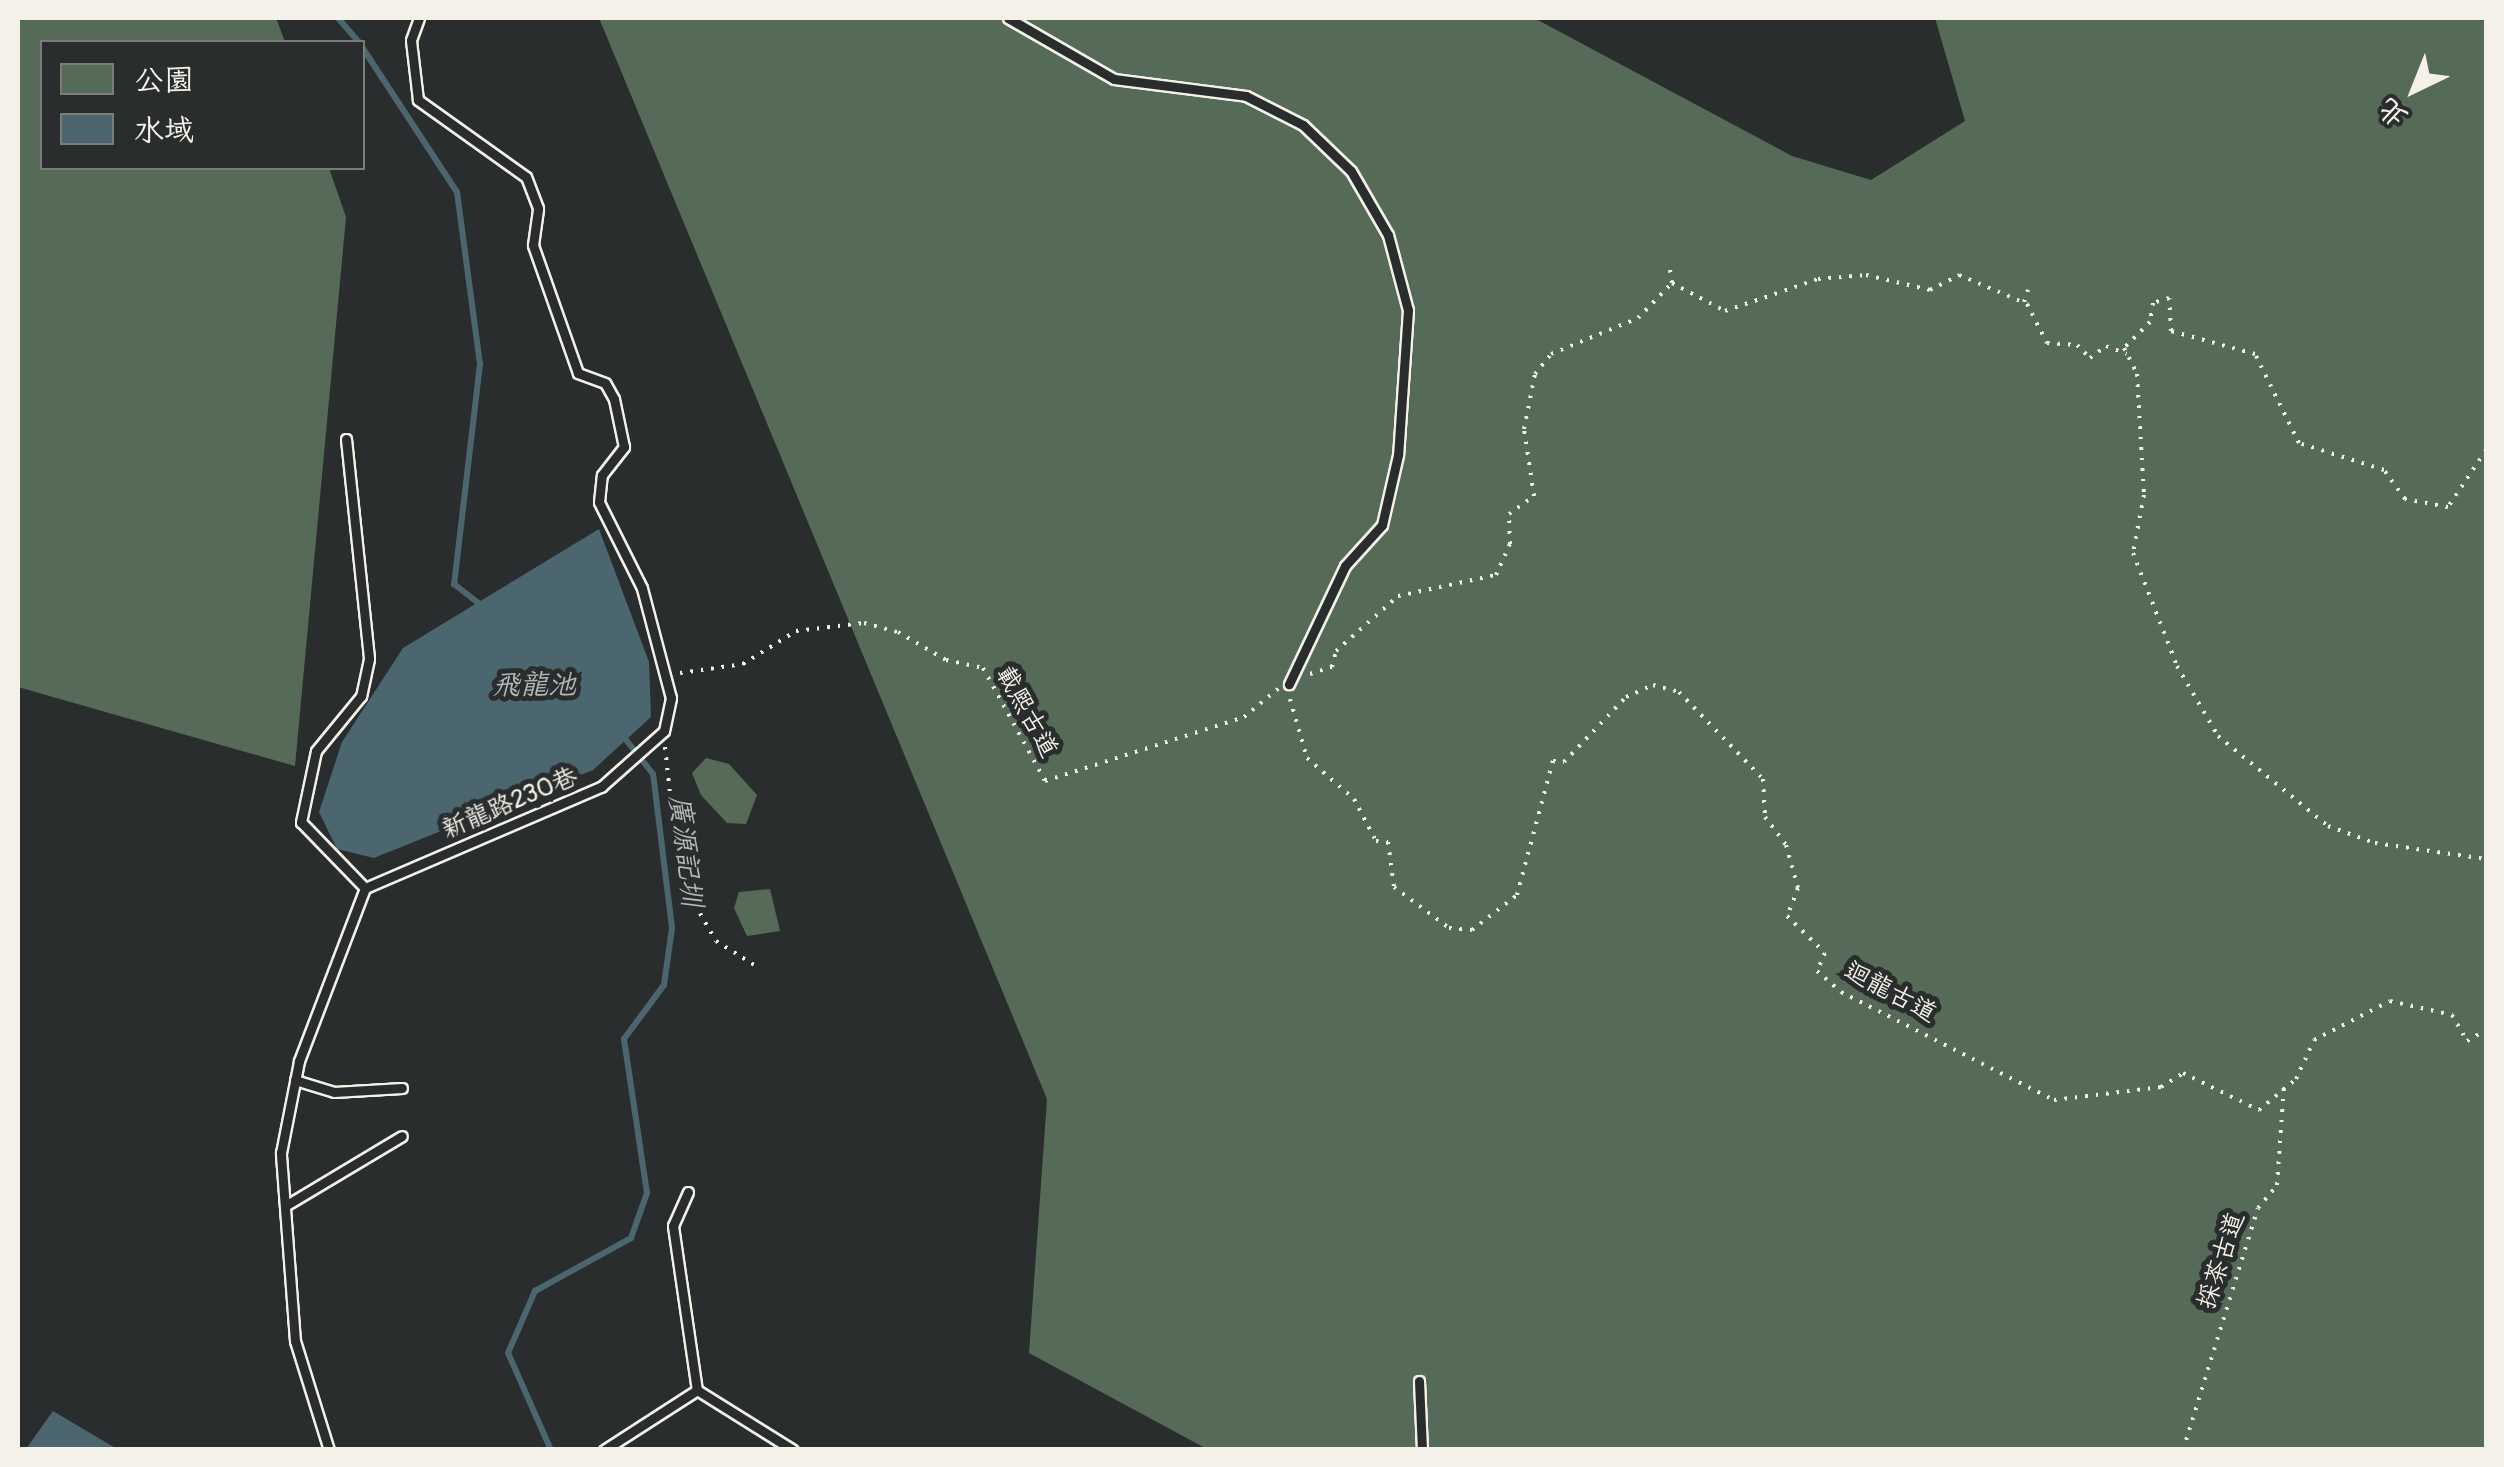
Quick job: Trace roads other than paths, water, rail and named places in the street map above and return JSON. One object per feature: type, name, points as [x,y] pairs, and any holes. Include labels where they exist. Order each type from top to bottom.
[{"type":"lane","name":"新龍路230巷","points":[[365,888],[600,787],[664,731],[665,675],[642,588],[596,488],[624,447],[614,399],[605,383],[578,372],[532,245],[538,208],[526,177],[418,100],[411,40],[418,18]]},
{"type":"lane","points":[[1008,18],[1114,79],[1246,96],[1303,124],[1351,171],[1388,235],[1408,310],[1398,455],[1382,525],[1345,566],[1289,684]]},
{"type":"lane","points":[[329,1450],[295,1341],[281,1154],[295,1080],[365,888],[302,822],[316,751],[361,696],[369,658],[346,439]]},
{"type":"lane","points":[[295,1080],[334,1092],[402,1088]]},
{"type":"lane","points":[[285,1206],[402,1136]]},
{"type":"lane","points":[[688,1192],[672,1226],[697,1390],[793,1450]]},
{"type":"lane","points":[[1419,1381],[1422,1450]]},
{"type":"lane","points":[[604,1450],[697,1390]]},
{"type":"water","name":"飛龍池","points":[[599,529],[649,662],[651,717],[593,770],[374,858],[337,849],[319,812],[342,742],[403,648]]},
{"type":"water","points":[[53,1411],[117,1449],[26,1449]]},
{"type":"waterway","name":"廣源記圳","points":[[338,18],[357,40]]},
{"type":"waterway","name":"廣源記圳","points":[[365,52],[457,192],[480,364],[454,584],[482,606]]},
{"type":"waterway","name":"廣源記圳","points":[[551,1450],[508,1353],[535,1291],[631,1238],[647,1193],[624,1039],[664,985],[672,928],[653,774],[623,736]]}]
